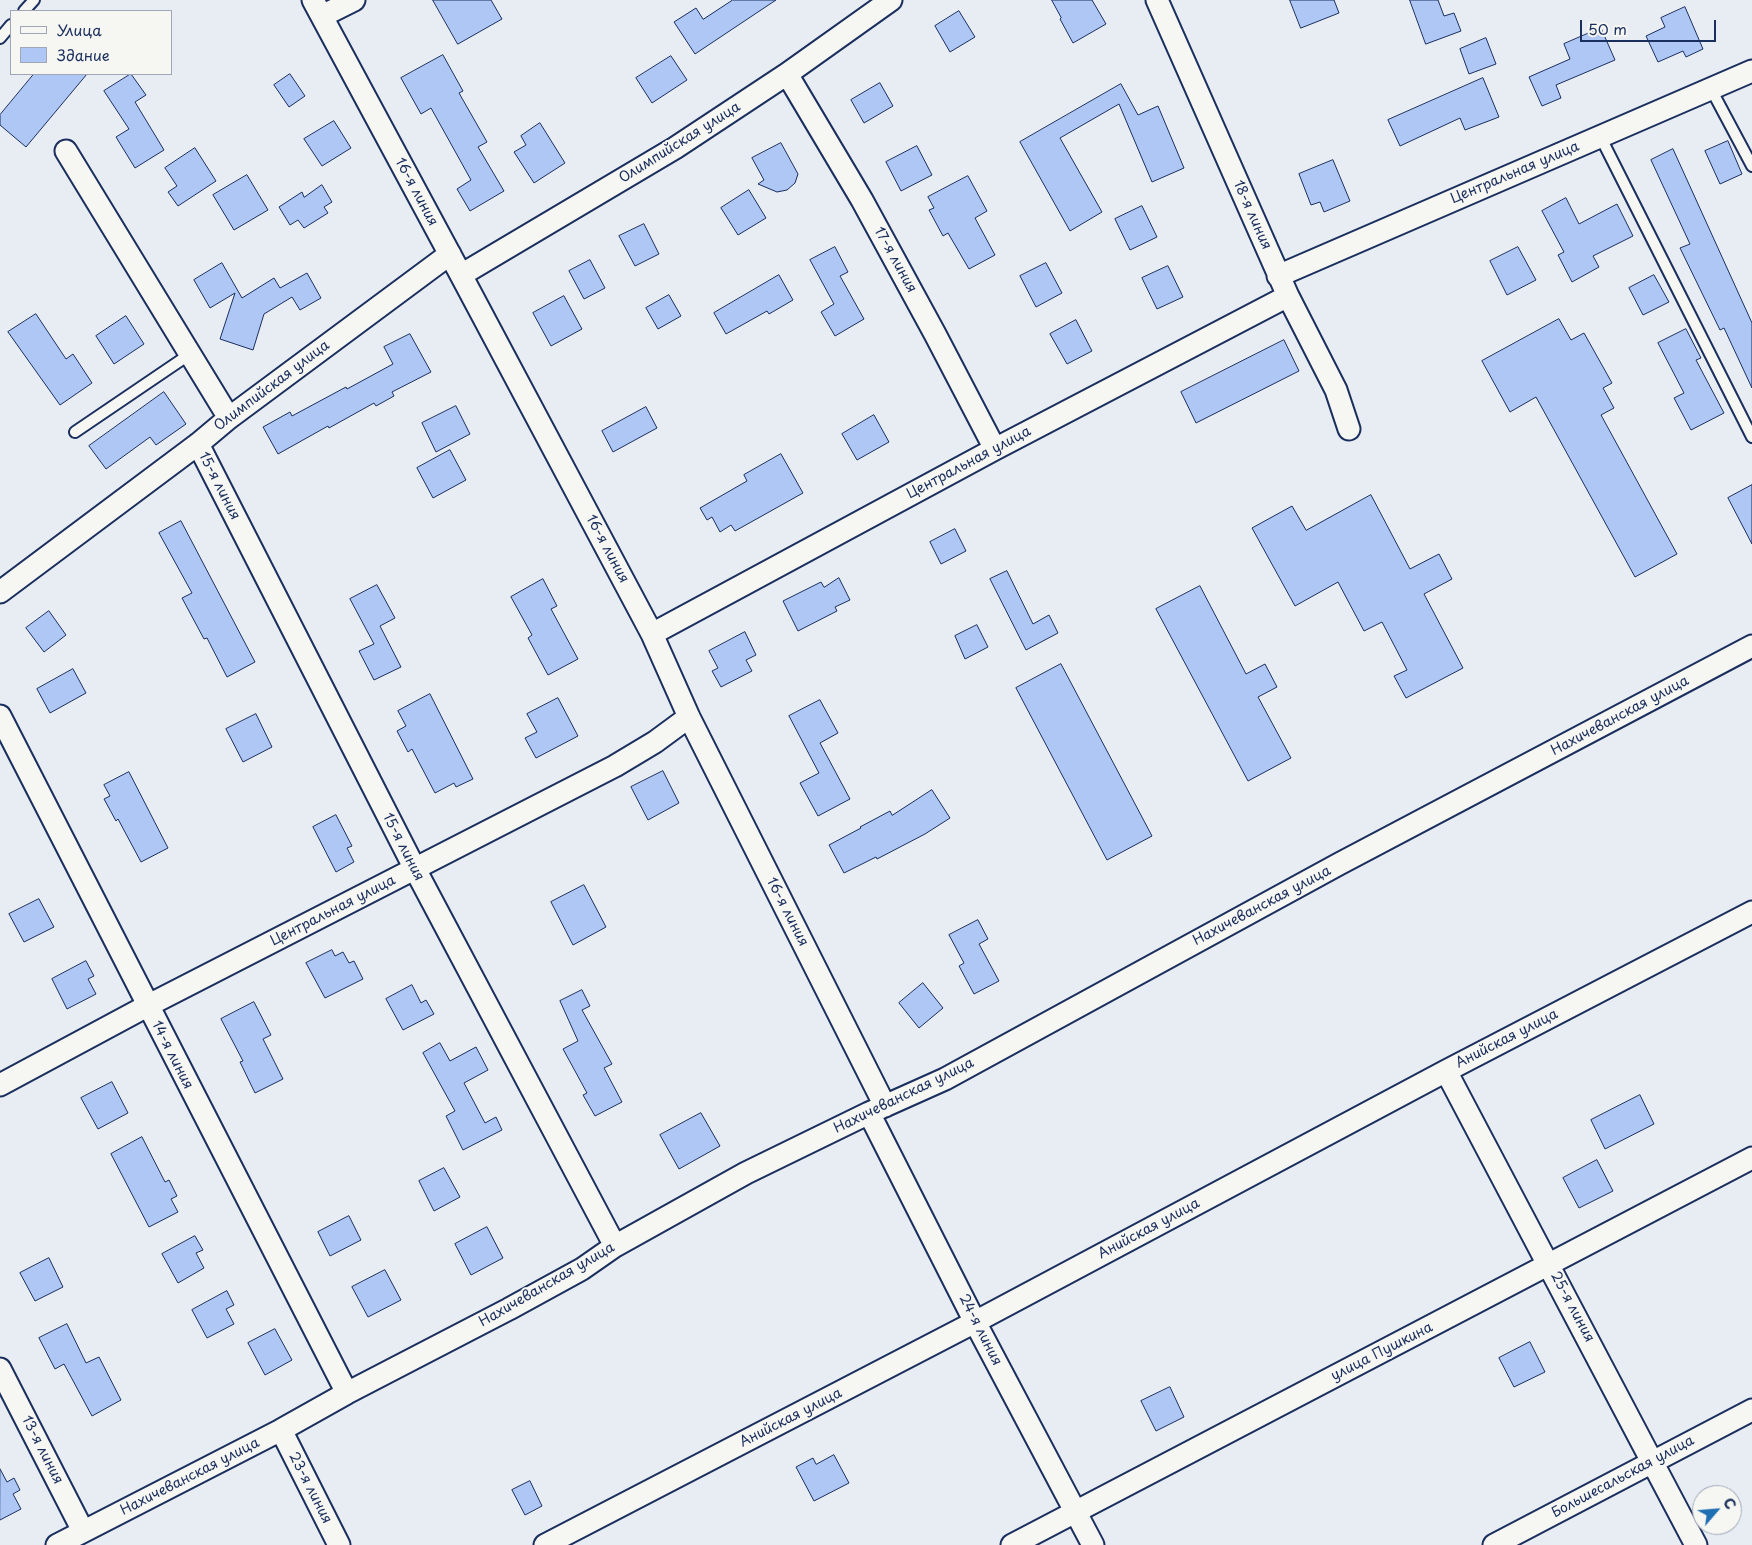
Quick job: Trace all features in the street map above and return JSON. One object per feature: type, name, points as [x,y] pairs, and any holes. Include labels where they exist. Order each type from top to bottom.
[{"type":"street","points":[[318,8],[354,0]]},
{"type":"street","name":"Олимпийская улица","points":[[461,275],[675,148],[787,74],[891,0]]},
{"type":"street","name":"18-я линия","points":[[1157,0],[1278,276],[1336,390],[1349,429]]},
{"type":"street","name":"16-я линия","points":[[318,8],[652,634],[689,717],[877,1109]]},
{"type":"street","name":"Центральная улица","points":[[1278,276],[1752,71]]},
{"type":"street","name":"17-я линия","points":[[787,74],[862,200],[936,334],[995,449]]},
{"type":"street","points":[[66,151],[229,418]]},
{"type":"street","name":"Олимпийская улица","points":[[0,592],[198,444],[229,418],[450,254]]},
{"type":"street","name":"Центральная улица","points":[[652,634],[995,449],[1288,296]]},
{"type":"street","name":"15-я линия","points":[[198,444],[415,869],[615,1246]]},
{"type":"street","name":"Нахичеванская улица","points":[[56,1545],[281,1430],[347,1393],[548,1288],[582,1269],[615,1246],[746,1173],[877,1109],[945,1079],[1339,864],[1752,646]]},
{"type":"street","name":"14-я линия","points":[[0,716],[347,1393]]},
{"type":"street","name":"Центральная улица","points":[[0,1085],[147,1006],[615,766],[655,742],[689,717]]},
{"type":"street","name":"Анийская улица","points":[[545,1545],[975,1322],[1446,1071],[1752,912]]},
{"type":"street","name":"25-я линия","points":[[1446,1071],[1696,1545]]},
{"type":"street","name":"24-я линия","points":[[877,1109],[975,1322],[1093,1545]]},
{"type":"street","name":"улица Пушкина","points":[[1012,1545],[1752,1158]]},
{"type":"street","name":"13-я линия","points":[[0,1369],[83,1531]]},
{"type":"street","name":"Большесальская улица","points":[[1494,1545],[1752,1410]]},
{"type":"street","name":"23-я линия","points":[[281,1430],[339,1545]]},
{"type":"lane","points":[[25,10],[34,0]]},
{"type":"lane","points":[[1712,88],[1752,166]]},
{"type":"lane","points":[[1600,136],[1752,437]]},
{"type":"lane","points":[[75,432],[190,354]]},
{"type":"building","points":[[433,0],[491,0],[502,19],[458,44]]},
{"type":"building","points":[[733,0],[776,0],[695,54],[674,22],[696,8],[703,19]]},
{"type":"building","points":[[1052,0],[1092,0],[1106,24],[1073,43]]},
{"type":"building","points":[[1290,0],[1334,0],[1339,13],[1301,28]]},
{"type":"building","points":[[1410,0],[1438,0],[1444,16],[1454,13],[1461,31],[1426,44]]},
{"type":"building","points":[[1685,7],[1703,49],[1686,57],[1683,51],[1658,62],[1646,36],[1665,27],[1661,18]]},
{"type":"building","points":[[959,11],[975,37],[950,52],[935,26]]},
{"type":"building","points":[[1601,28],[1615,60],[1556,85],[1561,98],[1542,106],[1529,77],[1570,59],[1564,44]]},
{"type":"building","points":[[1486,38],[1496,64],[1469,74],[1460,49]]},
{"type":"building","points":[[443,55],[463,91],[459,93],[487,142],[478,147],[504,191],[470,211],[457,189],[471,180],[431,108],[421,114],[401,78]]},
{"type":"building","points":[[671,56],[687,80],[652,103],[636,78]]},
{"type":"building","points":[[290,74],[305,96],[289,107],[274,85]]},
{"type":"building","points":[[33,75],[86,75],[26,147],[0,125],[0,115]]},
{"type":"building","points":[[132,75],[146,95],[135,102],[164,150],[135,168],[116,137],[129,129],[104,91]]},
{"type":"building","points":[[1483,78],[1499,117],[1465,130],[1460,118],[1400,146],[1388,120]]},
{"type":"building","points":[[880,83],[893,106],[864,123],[851,100]]},
{"type":"building","points":[[1121,84],[1138,115],[1158,106],[1184,168],[1152,182],[1119,104],[1060,138],[1102,212],[1070,231],[1020,142]]},
{"type":"building","points":[[334,121],[351,148],[322,166],[304,139]]},
{"type":"building","points":[[540,123],[565,163],[534,183],[514,152],[526,145],[521,136]]},
{"type":"building","points":[[1728,141],[1742,174],[1720,184],[1705,151]]},
{"type":"building","points":[[781,143],[798,174],[795,183],[787,190],[777,192],[758,184],[764,180],[752,158]]},
{"type":"building","points":[[917,146],[932,175],[901,191],[886,162]]},
{"type":"building","points":[[195,148],[216,181],[178,206],[168,192],[177,186],[165,168]]},
{"type":"building","points":[[1673,149],[1752,323],[1752,388],[1724,328],[1720,330],[1680,248],[1690,244],[1651,160]]},
{"type":"building","points":[[1333,160],[1350,201],[1324,212],[1320,202],[1311,205],[1299,174]]},
{"type":"building","points":[[247,175],[268,210],[234,230],[213,195]]},
{"type":"building","points":[[968,176],[987,211],[975,218],[995,255],[969,269],[948,233],[943,236],[929,210],[934,208],[928,197]]},
{"type":"building","points":[[322,185],[332,202],[324,207],[328,213],[304,228],[298,220],[290,225],[279,207],[302,192],[304,197]]},
{"type":"building","points":[[749,190],[766,218],[738,235],[721,208]]},
{"type":"building","points":[[1566,198],[1579,224],[1617,204],[1633,236],[1593,256],[1599,267],[1572,282],[1558,255],[1564,252],[1542,211]]},
{"type":"building","points":[[1142,206],[1157,237],[1130,250],[1115,219]]},
{"type":"building","points":[[644,224],[659,254],[635,266],[619,236]]},
{"type":"building","points":[[835,247],[848,272],[840,276],[864,319],[835,336],[821,312],[834,304],[810,260]]},
{"type":"building","points":[[1518,247],[1536,280],[1507,295],[1490,261]]},
{"type":"building","points":[[590,260],[605,288],[584,299],[569,271]]},
{"type":"building","points":[[222,263],[242,298],[274,278],[280,288],[307,273],[321,298],[300,310],[292,297],[264,314],[253,350],[220,339],[235,293],[210,308],[194,280]]},
{"type":"building","points":[[1046,263],[1062,293],[1036,307],[1020,276]]},
{"type":"building","points":[[1168,266],[1183,297],[1157,309],[1142,278]]},
{"type":"building","points":[[779,275],[793,300],[769,314],[767,311],[726,334],[714,313]]},
{"type":"building","points":[[1654,275],[1669,302],[1643,315],[1629,288]]},
{"type":"building","points":[[669,295],[681,316],[658,329],[646,308]]},
{"type":"building","points":[[564,296],[582,329],[551,346],[533,313]]},
{"type":"building","points":[[36,314],[66,359],[73,354],[92,383],[60,405],[8,332]]},
{"type":"building","points":[[126,316],[144,344],[114,364],[96,336]]},
{"type":"building","points":[[1559,319],[1571,340],[1584,333],[1612,383],[1603,388],[1614,408],[1601,415],[1677,554],[1635,577],[1536,397],[1510,412],[1482,361]]},
{"type":"building","points":[[1076,320],[1092,351],[1067,364],[1050,334]]},
{"type":"building","points":[[1686,329],[1701,358],[1696,360],[1724,413],[1691,430],[1674,398],[1684,393],[1658,343]]},
{"type":"building","points":[[410,334],[431,372],[392,392],[394,396],[376,406],[374,403],[278,454],[263,427],[290,412],[292,416],[393,364],[384,347]]},
{"type":"building","points":[[1284,340],[1299,371],[1196,423],[1181,392]]},
{"type":"building","points":[[164,392],[186,424],[156,445],[150,437],[106,469],[89,446]]},
{"type":"building","points":[[456,406],[470,434],[436,452],[422,423]]},
{"type":"building","points":[[646,407],[657,428],[613,452],[602,431]]},
{"type":"building","points":[[874,415],[889,442],[857,460],[842,434]]},
{"type":"building","points":[[450,450],[466,480],[433,498],[417,468]]},
{"type":"building","points":[[781,454],[803,493],[735,531],[731,525],[720,532],[712,517],[707,520],[700,508],[747,481],[744,475]]},
{"type":"building","points":[[1752,485],[1752,544],[1728,498]]},
{"type":"building","points":[[1371,495],[1410,569],[1439,554],[1452,579],[1424,594],[1463,668],[1406,698],[1394,676],[1407,670],[1382,622],[1364,631],[1338,582],[1295,606],[1252,528],[1292,506],[1306,530]]},
{"type":"building","points":[[181,521],[255,662],[227,677],[207,638],[204,639],[182,598],[192,593],[159,533]]},
{"type":"building","points":[[955,529],[966,551],[941,564],[930,542]]},
{"type":"building","points":[[1007,571],[1033,624],[1049,615],[1058,633],[1026,650],[990,579]]},
{"type":"building","points":[[839,578],[850,600],[835,607],[837,611],[798,631],[783,601],[821,582],[824,587]]},
{"type":"building","points":[[543,579],[557,606],[551,609],[578,659],[548,675],[528,638],[532,635],[511,597]]},
{"type":"building","points":[[377,585],[395,618],[380,626],[401,667],[374,680],[359,651],[374,644],[350,599]]},
{"type":"building","points":[[1200,586],[1246,674],[1265,664],[1277,687],[1258,697],[1291,758],[1248,781],[1156,609]]},
{"type":"building","points":[[49,611],[66,635],[44,652],[26,628]]},
{"type":"building","points":[[977,625],[988,647],[965,659],[955,636]]},
{"type":"building","points":[[745,632],[756,655],[746,660],[752,671],[721,687],[712,671],[718,668],[709,651]]},
{"type":"building","points":[[1061,664],[1152,836],[1107,860],[1016,688]]},
{"type":"building","points":[[73,669],[86,693],[50,713],[37,689]]},
{"type":"building","points":[[430,694],[473,779],[456,787],[454,783],[435,793],[412,749],[408,752],[397,731],[406,726],[398,711]]},
{"type":"building","points":[[558,698],[578,736],[536,758],[525,738],[537,732],[527,714]]},
{"type":"building","points":[[820,700],[838,733],[820,743],[850,799],[818,816],[800,783],[819,773],[789,716]]},
{"type":"building","points":[[256,714],[272,747],[243,762],[226,729]]},
{"type":"building","points":[[663,771],[679,803],[648,820],[631,787]]},
{"type":"building","points":[[129,772],[168,848],[141,862],[118,819],[116,821],[104,799],[110,796],[104,785]]},
{"type":"building","points":[[932,790],[950,818],[925,834],[877,859],[876,857],[844,873],[829,845],[890,811],[892,815]]},
{"type":"building","points":[[336,815],[352,846],[347,848],[354,862],[336,872],[313,827]]},
{"type":"building","points":[[584,885],[606,927],[573,945],[551,902]]},
{"type":"building","points":[[39,899],[54,927],[24,942],[9,914]]},
{"type":"building","points":[[978,920],[988,939],[979,944],[999,981],[974,994],[959,966],[964,963],[949,935]]},
{"type":"building","points":[[332,950],[335,956],[343,952],[349,963],[354,961],[363,979],[325,998],[306,963]]},
{"type":"building","points":[[86,961],[94,976],[88,979],[96,994],[67,1009],[52,979]]},
{"type":"building","points":[[923,983],[943,1008],[919,1028],[899,1003]]},
{"type":"building","points":[[412,985],[421,1003],[426,1000],[434,1014],[403,1030],[386,999]]},
{"type":"building","points":[[582,990],[590,1006],[582,1010],[612,1064],[604,1068],[622,1102],[595,1116],[583,1095],[587,1093],[563,1049],[578,1041],[560,1001]]},
{"type":"building","points":[[254,1002],[271,1035],[263,1039],[283,1079],[255,1093],[240,1062],[243,1061],[221,1019]]},
{"type":"building","points":[[440,1043],[450,1061],[476,1047],[488,1070],[464,1083],[485,1123],[496,1117],[502,1130],[463,1150],[446,1116],[455,1111],[423,1053]]},
{"type":"building","points":[[112,1082],[128,1113],[98,1129],[81,1098]]},
{"type":"building","points":[[1640,1095],[1654,1124],[1605,1149],[1591,1120]]},
{"type":"building","points":[[701,1113],[720,1146],[679,1169],[660,1135]]},
{"type":"building","points":[[142,1137],[165,1182],[169,1180],[177,1196],[171,1199],[178,1212],[149,1227],[111,1154]]},
{"type":"building","points":[[1597,1160],[1613,1191],[1579,1208],[1563,1178]]},
{"type":"building","points":[[444,1168],[460,1197],[434,1211],[419,1181]]},
{"type":"building","points":[[349,1216],[361,1240],[330,1256],[318,1232]]},
{"type":"building","points":[[487,1227],[503,1258],[471,1275],[455,1244]]},
{"type":"building","points":[[195,1236],[203,1250],[196,1253],[204,1268],[178,1283],[162,1254]]},
{"type":"building","points":[[49,1258],[63,1287],[35,1301],[20,1273]]},
{"type":"building","points":[[385,1270],[401,1300],[368,1317],[352,1287]]},
{"type":"building","points":[[227,1291],[234,1305],[226,1309],[234,1324],[207,1338],[192,1310]]},
{"type":"building","points":[[67,1324],[86,1363],[99,1357],[121,1400],[92,1416],[64,1364],[55,1369],[39,1338]]},
{"type":"building","points":[[275,1329],[292,1360],[265,1375],[248,1343]]},
{"type":"building","points":[[1530,1342],[1545,1372],[1514,1387],[1499,1358]]},
{"type":"building","points":[[1170,1387],[1184,1417],[1156,1431],[1141,1401]]},
{"type":"building","points":[[834,1455],[849,1483],[814,1501],[796,1467],[813,1458],[816,1464]]},
{"type":"building","points":[[0,1469],[7,1482],[14,1478],[20,1490],[13,1494],[21,1509],[0,1520]]},
{"type":"building","points":[[530,1481],[542,1506],[525,1515],[512,1490]]}]
